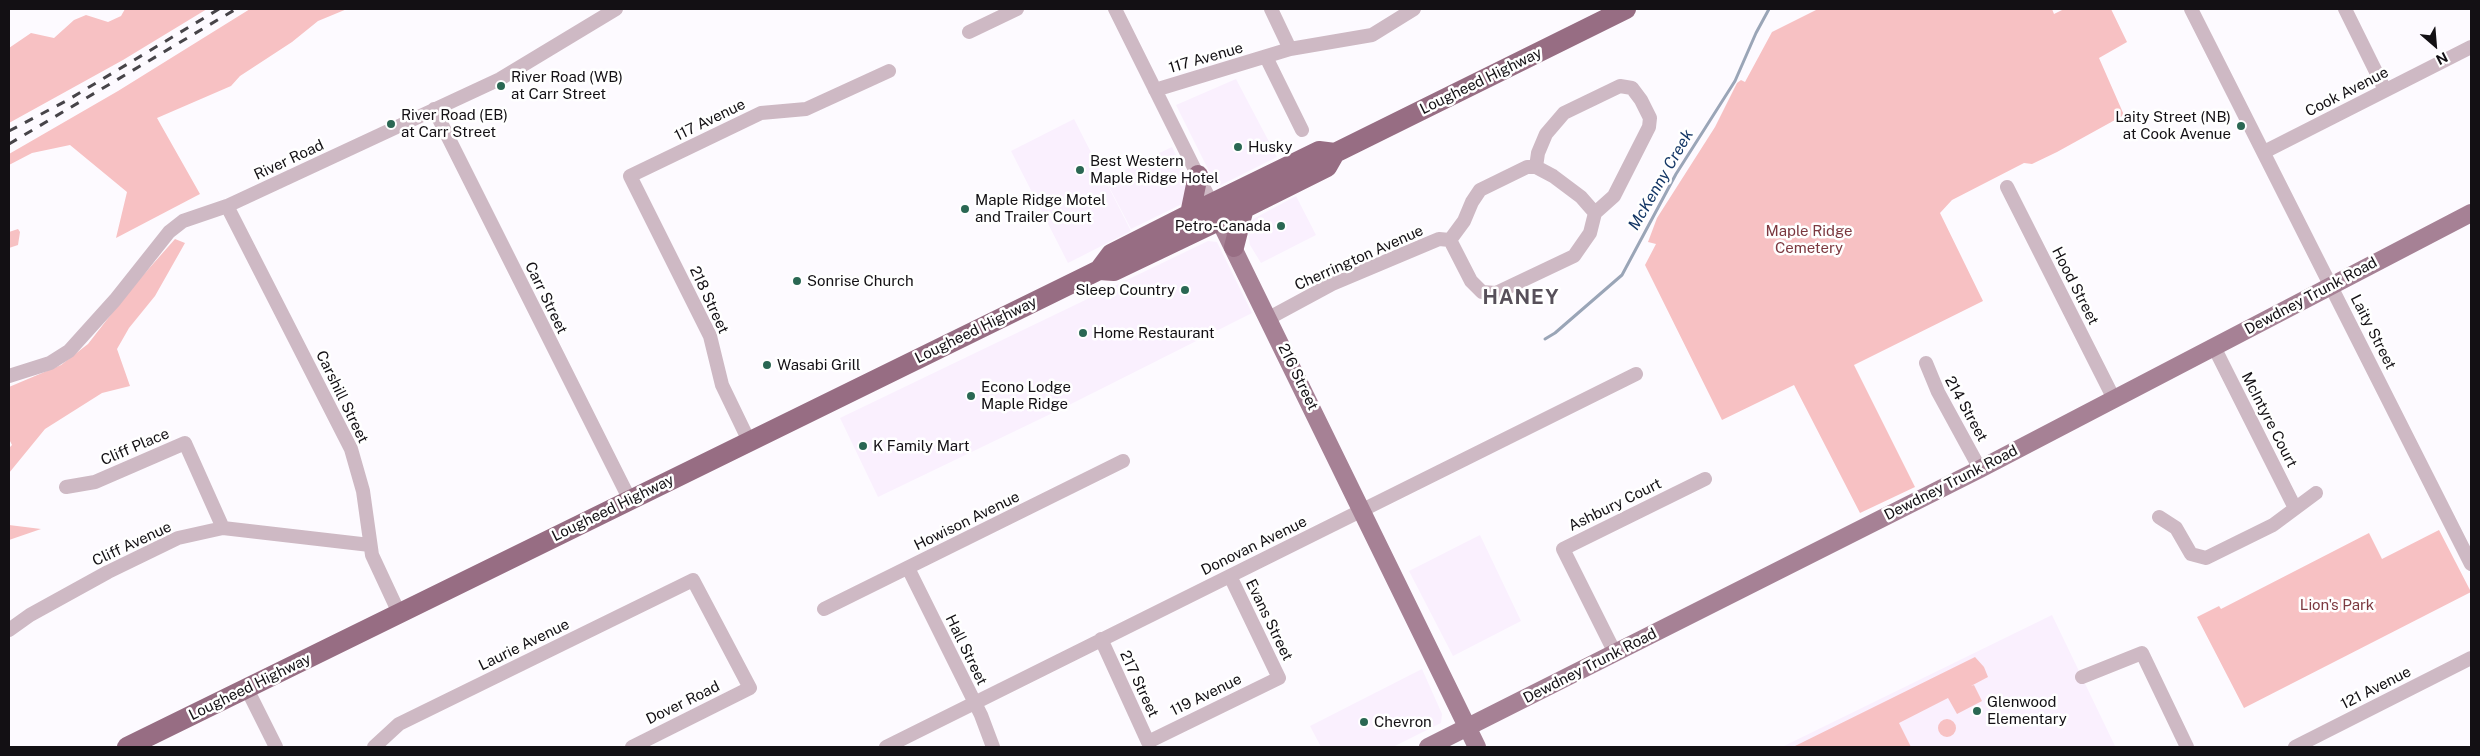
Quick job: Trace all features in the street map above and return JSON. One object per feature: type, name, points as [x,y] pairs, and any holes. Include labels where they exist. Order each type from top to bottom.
[{"type":"highway","name":"Lougheed Highway","points":[[127,747],[1099,270],[1111,254],[1190,214],[1244,208],[1327,166],[1335,153],[1626,9]]},
{"type":"highway","name":"Lougheed Highway","points":[[1099,270],[1114,271],[1319,151],[1335,153]]},
{"type":"highway","points":[[1190,214],[1198,176]]},
{"type":"highway","points":[[1234,247],[1244,208]]},
{"type":"main road","name":"216 Street","points":[[1216,212],[1477,747]]},
{"type":"main road","name":"Dewdney Trunk Road","points":[[1428,747],[1980,469],[2471,213]]},
{"type":"street","name":"River Road","points":[[9,376],[43,366],[63,356],[115,300],[169,232],[190,218],[227,206],[508,75],[616,9]]},
{"type":"street","points":[[969,32],[1018,9]]},
{"type":"street","name":"216 Street","points":[[1115,9],[1216,212]]},
{"type":"street","points":[[1271,9],[1290,49]]},
{"type":"street","name":"117 Avenue","points":[[1155,90],[1290,49],[1372,34],[1414,9]]},
{"type":"street","name":"Laity Street","points":[[2191,9],[2471,564]]},
{"type":"street","points":[[2345,9],[2386,90]]},
{"type":"street","name":"Cook Avenue","points":[[2264,152],[2471,47]]},
{"type":"street","points":[[1266,57],[1302,130]]},
{"type":"street","name":"117 Avenue","points":[[630,176],[761,113],[806,109],[889,71]]},
{"type":"street","points":[[1536,167],[1538,153],[1546,134],[1564,113],[1620,86],[1632,88],[1641,100],[1650,118],[1649,127],[1614,196],[1595,212],[1590,233],[1574,256],[1496,293],[1482,292],[1471,281],[1450,240],[1464,220],[1480,190],[1527,168],[1536,167],[1553,176],[1581,197],[1595,212]]},
{"type":"street","name":"Carr Street","points":[[434,109],[630,500]]},
{"type":"street","name":"218 Street","points":[[630,176],[710,336],[722,385],[749,442]]},
{"type":"street","name":"Hood Street","points":[[2008,187],[2114,399]]},
{"type":"street","name":"Carshill Street","points":[[227,206],[351,449],[363,491],[370,545],[377,568],[399,613]]},
{"type":"street","name":"Cherrington Avenue","points":[[1269,318],[1332,284],[1439,240],[1450,240]]},
{"type":"street","name":"McIntyre Court","points":[[2214,347],[2295,508]]},
{"type":"street","name":"214 Street","points":[[1926,363],[1930,376],[1980,469]]},
{"type":"street","name":"Donovan Avenue","points":[[886,747],[1636,374]]},
{"type":"street","name":"Cliff Place","points":[[66,487],[95,482],[184,443],[223,528]]},
{"type":"street","name":"Howison Avenue","points":[[824,610],[1123,461]]},
{"type":"street","name":"Ashbury Court","points":[[1615,653],[1563,549],[1705,479]]},
{"type":"street","points":[[2159,517],[2176,528],[2191,554],[2206,558],[2273,525],[2316,493]]},
{"type":"street","name":"Cliff Avenue","points":[[9,630],[30,615],[117,568],[178,538],[223,528],[370,545]]},
{"type":"street","name":"Hall Street","points":[[908,568],[974,702],[993,747]]},
{"type":"street","name":"Evans Street","points":[[1230,576],[1279,678]]},
{"type":"street","name":"Laurie Avenue","points":[[374,747],[399,724],[693,580],[750,688]]},
{"type":"street","name":"217 Street","points":[[1101,639],[1148,742]]},
{"type":"street","points":[[2082,677],[2142,654],[2187,747]]},
{"type":"street","name":"121 Avenue","points":[[2295,747],[2471,658]]},
{"type":"street","name":"119 Avenue","points":[[1148,742],[1279,678]]},
{"type":"street","name":"Dover Road","points":[[632,747],[750,688]]},
{"type":"street","points":[[246,689],[276,747]]},
{"type":"shaded area","points":[[1236,79],[1277,157],[1217,187],[1176,105]]},
{"type":"shaded area","points":[[1074,119],[1131,231],[1068,263],[1011,151]]},
{"type":"shaded area","points":[[1172,147],[1188,179],[1184,203],[1131,229],[1105,179]]},
{"type":"shaded area","name":"Petro-Canada","points":[[1296,196],[1316,235],[1261,263],[1250,245],[1248,233],[1253,219]]},
{"type":"shaded area","points":[[1208,241],[1217,242],[1252,313],[1063,408],[878,497],[840,418]]},
{"type":"shaded area","points":[[1480,535],[1521,621],[1453,656],[1409,571]]},
{"type":"shaded area","name":"Glenwood Elementary","points":[[2052,615],[2115,746],[2113,747],[1782,747]]},
{"type":"shaded area","points":[[1422,669],[1442,714],[1441,723],[1393,747],[1321,747],[1310,726]]},
{"type":"green space","points":[[125,9],[207,9],[123,60],[9,123],[9,48],[31,33],[54,38],[74,20],[86,15],[108,22],[121,16]]},
{"type":"green space","points":[[250,9],[347,9],[318,21],[292,42],[240,76],[231,86],[157,118],[200,194],[116,238],[127,192],[70,145],[32,153],[9,165],[9,154],[118,91]]},
{"type":"green space","name":"Maple Ridge Cemetery","points":[[1818,9],[2052,9],[2054,14],[2064,9],[2111,9],[2127,42],[2099,58],[2124,115],[2057,152],[2032,164],[2024,163],[1952,200],[1940,213],[1983,301],[1854,365],[1915,487],[1860,513],[1794,385],[1722,420],[1645,265],[1656,244],[1648,242],[1657,218],[1715,127],[1737,83],[1741,80],[1745,82],[1772,32]]},
{"type":"green space","points":[[18,229],[20,232],[18,245],[9,248],[9,232]]},
{"type":"green space","points":[[175,239],[185,243],[155,296],[129,328],[117,349],[130,386],[102,393],[45,429],[9,473],[9,448],[12,445],[9,439],[9,387],[61,365],[88,344],[130,290]]},
{"type":"green space","points":[[9,525],[41,529],[9,540]]},
{"type":"green space","name":"Lion's Park","points":[[2439,530],[2471,592],[2244,708],[2197,617],[2219,606],[2221,609],[2369,533],[2382,559]]},
{"type":"green space","points":[[1975,657],[1984,667],[1988,677],[1971,686],[1974,685],[1982,701],[1957,714],[1948,698],[1899,723],[1911,747],[1793,747]]},
{"type":"green space","points":[[1947,719],[1953,722],[1956,728],[1953,734],[1947,737],[1941,734],[1938,728],[1941,722]]},
{"type":"waterway","name":"McKenny Creek","points":[[1545,339],[1555,333],[1622,275],[1676,174],[1735,81],[1756,33],[1769,9]]},
{"type":"railway","points":[[9,131],[66,101],[219,9]]},
{"type":"railway","points":[[9,144],[236,9]]},
{"type":"place","name":"River Road (WB) at Carr Street","points":[[501,86]]},
{"type":"place","name":"River Road (EB) at Carr Street","points":[[391,124]]},
{"type":"place","name":"Laity Street (NB) at Cook Avenue","points":[[2241,126]]},
{"type":"place","name":"Husky","points":[[1238,147]]},
{"type":"place","name":"Best Western Maple Ridge Hotel","points":[[1080,170]]},
{"type":"place","name":"Maple Ridge Motel and Trailer Court","points":[[965,209]]},
{"type":"place","name":"Petro-Canada","points":[[1281,226]]},
{"type":"place","name":"Sonrise Church","points":[[797,281]]},
{"type":"place","name":"Sleep Country","points":[[1185,290]]},
{"type":"place","name":"Home Restaurant","points":[[1083,333]]},
{"type":"place","name":"Wasabi Grill","points":[[767,365]]},
{"type":"place","name":"Econo Lodge Maple Ridge","points":[[971,396]]},
{"type":"place","name":"K Family Mart","points":[[863,446]]},
{"type":"place","name":"Glenwood Elementary","points":[[1977,711]]},
{"type":"place","name":"Chevron","points":[[1364,722]]},
{"type":"district","name":"HANEY","points":[[1521,298]]}]
